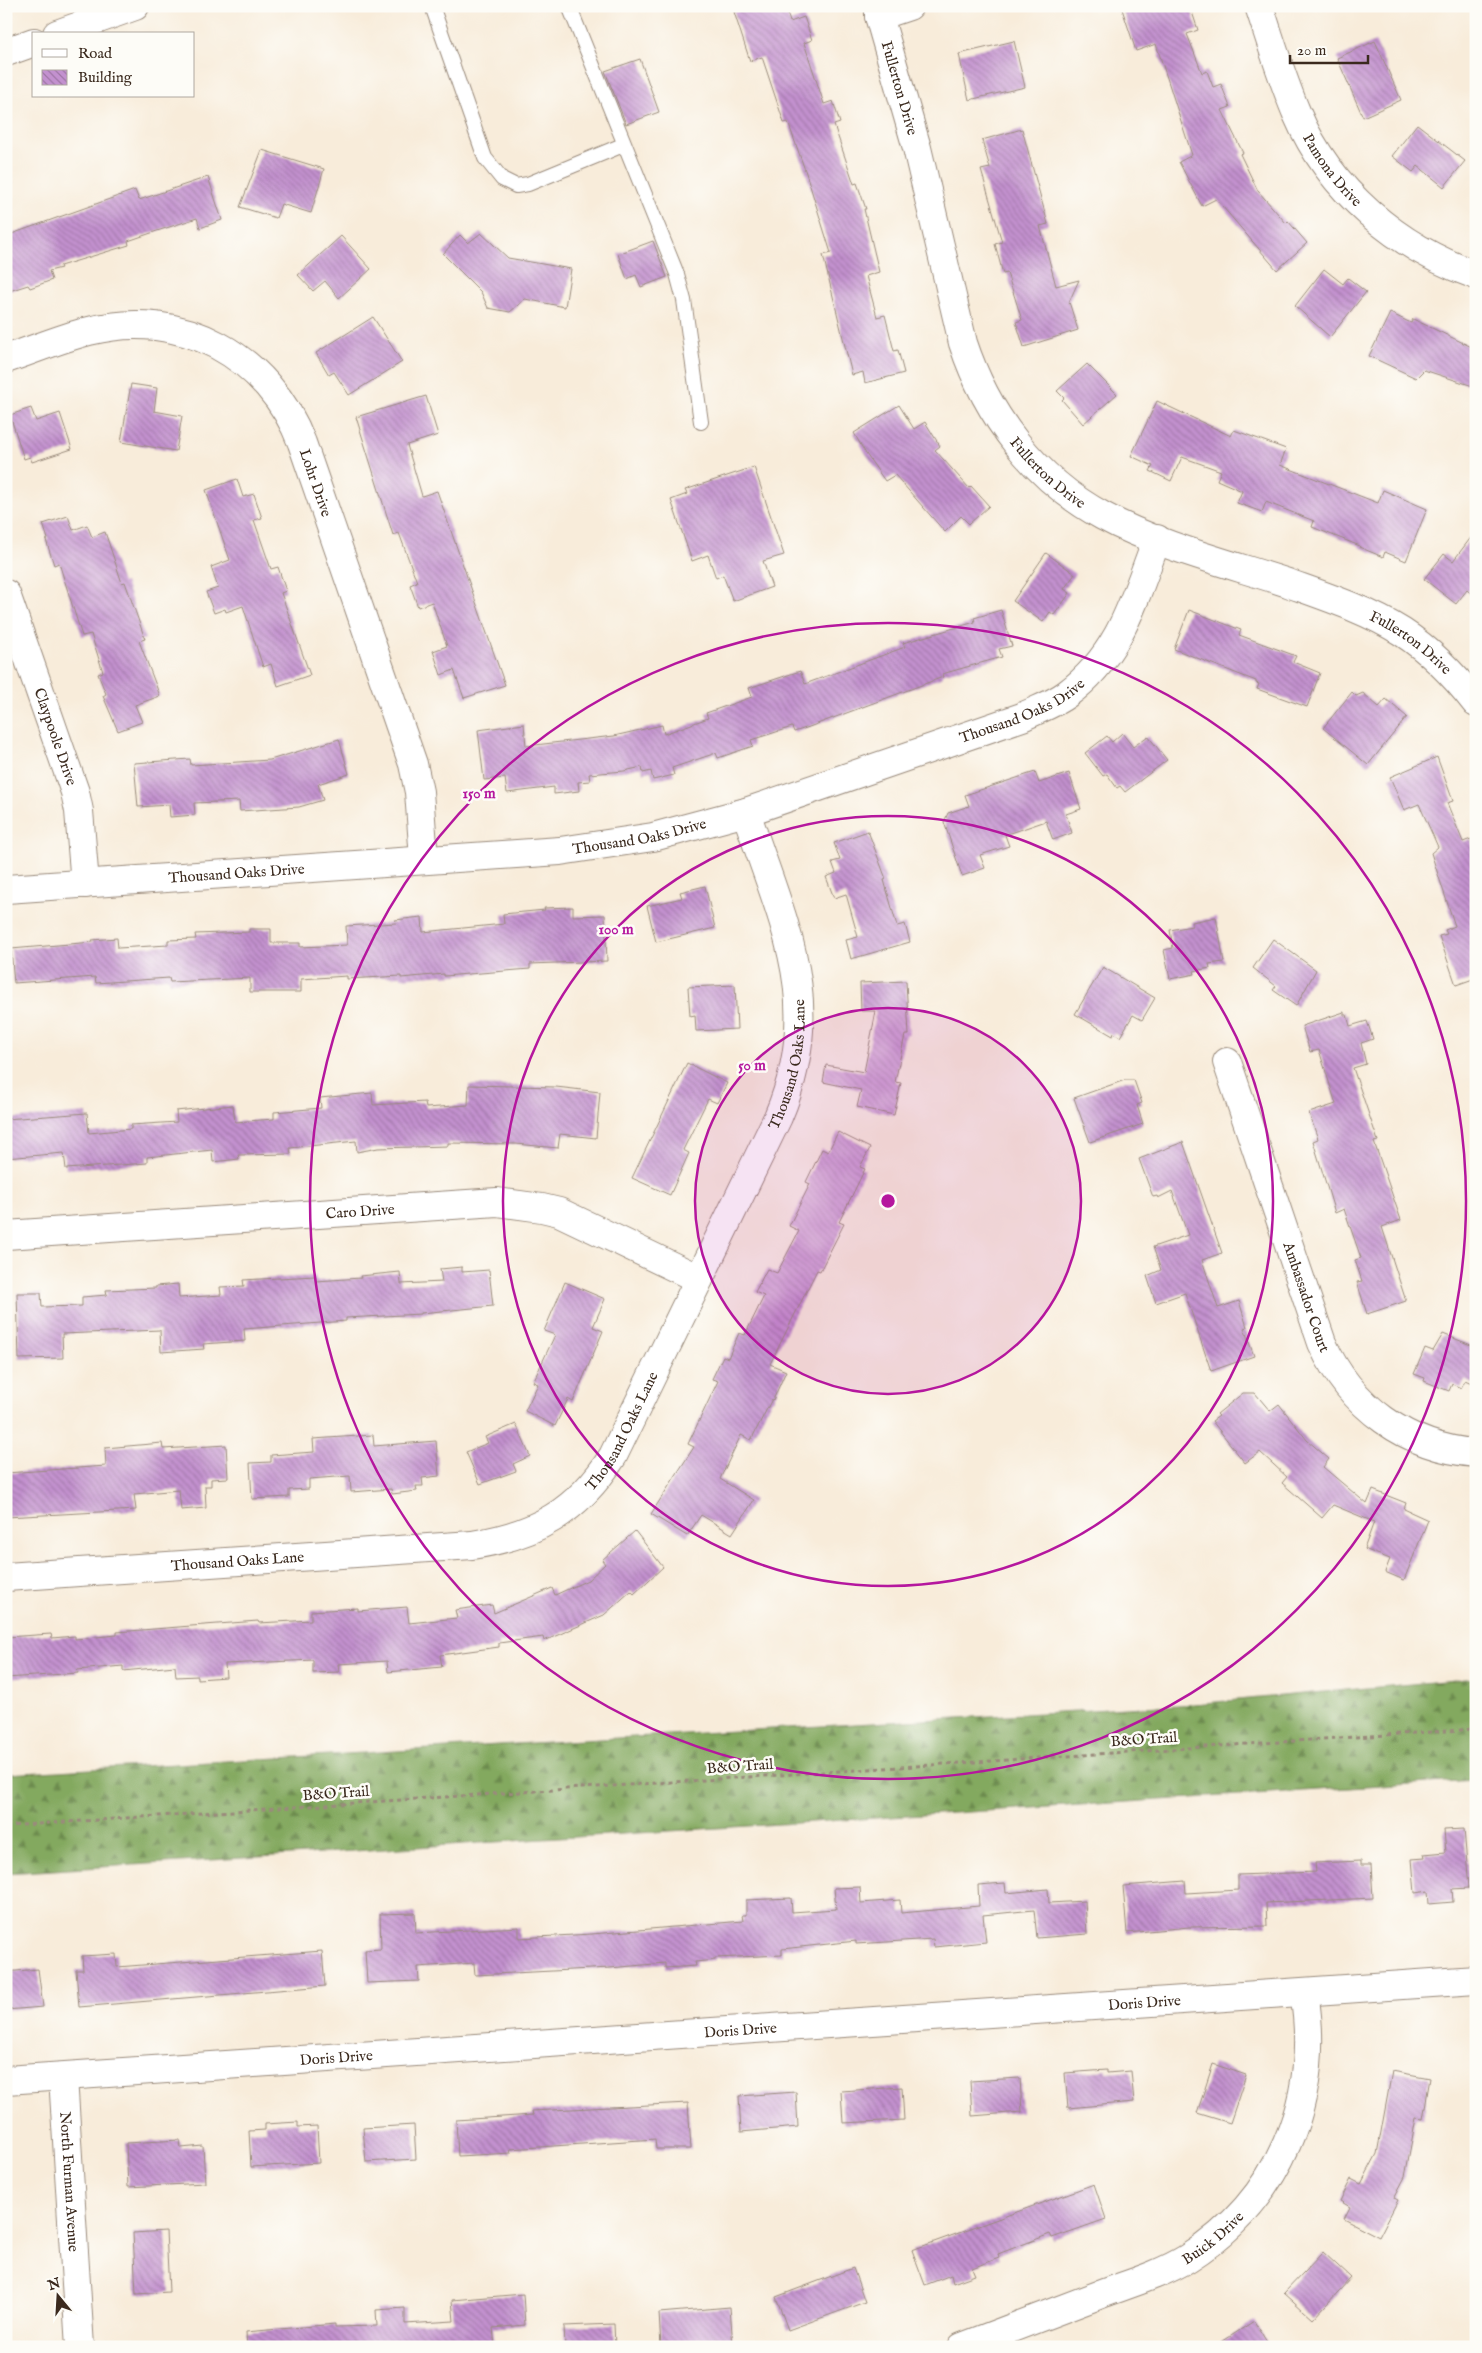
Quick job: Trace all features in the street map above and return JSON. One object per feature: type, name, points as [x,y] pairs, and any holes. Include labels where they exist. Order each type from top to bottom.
[{"type":"street","points":[[62,32],[134,6]]},
{"type":"street","points":[[876,10],[909,6]]},
{"type":"street","name":"Pamona Drive","points":[[1259,6],[1297,115],[1314,146],[1342,186],[1367,212],[1404,241],[1436,259],[1476,275]]},
{"type":"street","name":"Fullerton Drive","points":[[876,10],[917,148],[960,332],[972,367],[987,399],[1020,448],[1063,490],[1103,516],[1157,539],[1335,600],[1401,631],[1439,662],[1476,702]]},
{"type":"street","points":[[6,52],[32,43]]},
{"type":"street","name":"Lohr Drive","points":[[6,359],[90,331],[127,325],[151,325],[187,332],[222,347],[249,365],[271,388],[286,408],[297,431],[413,764],[420,792],[424,859]]},
{"type":"street","name":"Thousand Oaks Drive","points":[[6,889],[560,851],[644,839],[710,823],[1022,717],[1066,695],[1102,661],[1122,631],[1157,539]]},
{"type":"street","name":"Claypoole Drive","points":[[6,594],[75,792],[79,811],[85,884]]},
{"type":"street","name":"Thousand Oaks Lane","points":[[6,1577],[472,1545],[496,1541],[532,1530],[554,1520],[583,1496],[606,1466],[778,1117],[793,1077],[799,1048],[800,999],[795,962],[746,812]]},
{"type":"street","name":"Ambassador Court","points":[[1226,1062],[1322,1343],[1340,1376],[1364,1405],[1403,1433],[1437,1446],[1476,1453]]},
{"type":"street","name":"Caro Drive","points":[[6,1235],[498,1202],[560,1212],[699,1279]]},
{"type":"street","name":"Doris Drive","points":[[6,2080],[1476,1980]]},
{"type":"street","name":"Buick Drive","points":[[962,2347],[1155,2275],[1191,2255],[1225,2230],[1242,2213],[1257,2196],[1282,2156],[1299,2110],[1309,2052],[1304,1993]]},
{"type":"street","name":"North Furman Avenue","points":[[63,2076],[80,2347]]},
{"type":"lane","points":[[432,6],[485,158],[502,180],[516,186],[528,184],[624,144]]},
{"type":"lane","points":[[568,6],[677,274],[684,300],[701,422]]},
{"type":"path","name":"B&O Trail","points":[[6,1826],[1476,1729]]},
{"type":"green space","points":[[1476,1678],[1476,1780],[6,1873],[6,1774],[1194,1704]]},
{"type":"building","points":[[750,6],[785,6],[790,22],[804,17],[812,40],[804,43],[824,104],[833,101],[840,123],[834,125],[854,184],[857,183],[866,209],[864,209],[879,272],[866,276],[877,317],[885,315],[894,351],[898,350],[904,373],[865,383],[863,372],[852,375],[823,255],[831,253],[806,173],[788,122],[784,123],[762,57],[750,61],[734,12]]},
{"type":"building","points":[[1121,6],[1190,6],[1198,30],[1187,34],[1202,73],[1207,71],[1213,87],[1221,84],[1230,107],[1222,110],[1243,153],[1240,154],[1258,191],[1286,223],[1288,221],[1307,243],[1277,270],[1216,199],[1202,206],[1179,162],[1192,155],[1156,44],[1136,51]]},
{"type":"building","points":[[1014,41],[1025,87],[969,100],[959,54]]},
{"type":"building","points":[[1375,41],[1401,100],[1363,117],[1337,58]]},
{"type":"building","points":[[640,59],[659,112],[626,124],[605,71]]},
{"type":"building","points":[[1417,124],[1465,161],[1444,187],[1418,166],[1413,172],[1392,156]]},
{"type":"building","points":[[1022,129],[1048,224],[1040,226],[1056,286],[1079,280],[1069,302],[1078,330],[1024,347],[1016,322],[1022,320],[1007,273],[1003,274],[995,244],[1002,242],[981,170],[990,168],[982,140]]},
{"type":"building","points":[[262,150],[324,169],[311,213],[281,204],[276,218],[240,207]]},
{"type":"building","points":[[208,177],[222,220],[200,228],[197,218],[157,231],[128,241],[129,245],[49,271],[52,280],[30,288],[28,285],[6,292],[6,236],[135,190],[139,200]]},
{"type":"building","points":[[481,233],[508,258],[571,269],[565,307],[525,299],[510,312],[488,308],[481,292],[443,254],[460,235],[468,243]]},
{"type":"building","points":[[341,236],[371,269],[339,298],[325,281],[313,291],[298,275]]},
{"type":"building","points":[[653,241],[667,277],[641,287],[636,275],[627,279],[618,254]]},
{"type":"building","points":[[1324,269],[1343,284],[1348,278],[1366,292],[1330,337],[1295,306]]},
{"type":"building","points":[[1390,313],[1411,323],[1413,319],[1476,349],[1476,387],[1424,370],[1416,378],[1369,356]]},
{"type":"building","points":[[373,317],[402,362],[349,395],[334,372],[329,375],[316,353]]},
{"type":"building","points":[[1087,364],[1117,394],[1083,424],[1062,400],[1064,398],[1057,391]]},
{"type":"building","points":[[131,384],[157,388],[154,411],[182,416],[176,451],[121,442]]},
{"type":"building","points":[[426,396],[438,435],[407,445],[422,496],[437,491],[505,685],[464,698],[454,670],[441,675],[433,651],[447,646],[432,602],[418,607],[410,585],[417,582],[399,533],[393,535],[356,417]]},
{"type":"building","points":[[1157,401],[1231,436],[1234,430],[1286,449],[1280,465],[1378,503],[1383,490],[1427,509],[1406,561],[1385,552],[1383,557],[1359,547],[1312,527],[1314,521],[1266,502],[1262,512],[1237,503],[1242,491],[1217,480],[1221,471],[1182,457],[1171,481],[1150,471],[1153,466],[1131,456]]},
{"type":"building","points":[[899,405],[914,429],[925,422],[940,446],[935,450],[969,488],[971,486],[989,506],[969,524],[961,516],[945,532],[895,475],[885,481],[866,454],[854,433]]},
{"type":"building","points":[[31,408],[36,421],[60,413],[72,449],[32,462],[30,457],[24,459],[10,415]]},
{"type":"building","points":[[754,467],[784,555],[763,561],[772,587],[733,601],[723,575],[716,578],[708,555],[692,561],[671,500],[687,494],[685,490]]},
{"type":"building","points":[[237,479],[243,497],[254,494],[262,518],[254,520],[271,569],[278,567],[286,591],[281,593],[310,675],[278,686],[271,664],[263,667],[243,606],[226,612],[225,609],[214,613],[206,592],[218,588],[211,567],[230,560],[206,490]]},
{"type":"building","points":[[68,516],[73,530],[87,525],[92,537],[105,532],[122,583],[125,582],[145,639],[139,641],[160,696],[135,705],[142,722],[118,731],[103,696],[106,694],[98,674],[103,672],[91,634],[82,636],[59,563],[54,565],[46,540],[48,539],[43,524]]},
{"type":"building","points":[[1476,531],[1476,598],[1467,590],[1456,604],[1424,579],[1444,554],[1453,561]]},
{"type":"building","points":[[1046,553],[1075,574],[1064,589],[1070,593],[1054,615],[1050,612],[1043,622],[1013,601]]},
{"type":"building","points":[[1001,610],[1012,646],[999,649],[1002,657],[942,674],[943,677],[794,732],[792,727],[751,740],[753,746],[718,758],[716,753],[672,768],[674,775],[653,780],[651,771],[643,773],[642,767],[624,771],[589,774],[590,781],[578,782],[579,791],[554,794],[554,787],[507,793],[505,778],[484,780],[478,730],[524,724],[526,746],[614,736],[662,725],[664,734],[708,718],[706,713],[752,697],[749,688],[800,671],[805,684],[905,647],[903,643],[975,622],[974,618]]},
{"type":"building","points":[[1189,610],[1241,630],[1239,635],[1296,656],[1293,662],[1320,673],[1307,707],[1257,689],[1259,684],[1256,681],[1174,649]]},
{"type":"building","points":[[1352,692],[1356,696],[1363,693],[1379,707],[1386,699],[1407,717],[1368,765],[1323,728]]},
{"type":"building","points":[[1122,733],[1133,747],[1148,736],[1167,760],[1125,792],[1120,786],[1117,788],[1107,774],[1103,776],[1085,753],[1107,736],[1112,742]]},
{"type":"building","points":[[339,739],[349,774],[318,784],[323,800],[299,807],[240,811],[239,801],[194,803],[195,815],[170,817],[169,805],[138,807],[134,763],[190,759],[191,765],[270,760]]},
{"type":"building","points":[[1437,757],[1453,801],[1447,803],[1463,842],[1471,839],[1476,854],[1476,978],[1456,985],[1439,936],[1447,934],[1445,930],[1455,926],[1431,853],[1438,847],[1419,804],[1404,810],[1390,777]]},
{"type":"building","points":[[1035,772],[1039,783],[1069,773],[1081,809],[1066,814],[1072,833],[1053,840],[1046,821],[1005,835],[1009,846],[980,855],[985,868],[962,876],[944,822],[948,813],[969,806],[965,795]]},
{"type":"building","points":[[868,831],[886,879],[884,880],[897,926],[905,924],[910,942],[851,959],[846,940],[858,937],[846,894],[834,898],[826,877],[836,873],[832,862],[840,860],[834,843]]},
{"type":"building","points":[[705,886],[715,928],[656,942],[647,906],[682,898],[680,892]]},
{"type":"building","points":[[573,907],[573,916],[605,915],[607,961],[530,964],[530,969],[444,976],[444,974],[401,978],[401,976],[347,979],[347,976],[301,979],[301,992],[250,992],[250,978],[170,982],[169,978],[96,983],[95,977],[14,983],[11,949],[93,942],[92,940],[117,938],[118,948],[168,945],[168,940],[196,939],[195,934],[249,932],[249,929],[271,929],[271,943],[300,943],[300,947],[347,945],[346,926],[396,923],[395,920],[422,917],[423,932],[504,924],[503,914],[545,910],[544,908]]},
{"type":"building","points":[[1216,917],[1224,962],[1209,964],[1210,968],[1194,971],[1195,974],[1170,979],[1164,950],[1173,948],[1170,930],[1192,926],[1192,922]]},
{"type":"building","points":[[1273,939],[1316,970],[1296,1006],[1273,990],[1276,986],[1253,968]]},
{"type":"building","points":[[1103,967],[1155,998],[1142,1020],[1133,1015],[1120,1037],[1114,1033],[1113,1036],[1075,1014]]},
{"type":"building","points":[[906,981],[909,1035],[905,1035],[895,1082],[901,1083],[894,1115],[857,1107],[861,1090],[823,1082],[826,1065],[864,1072],[876,1011],[861,1011],[860,983]]},
{"type":"building","points":[[735,985],[737,1029],[696,1031],[695,1015],[690,1016],[688,987]]},
{"type":"building","points":[[1344,1012],[1344,1015],[1347,1015],[1350,1026],[1367,1021],[1373,1039],[1361,1043],[1366,1064],[1353,1068],[1378,1141],[1374,1142],[1401,1220],[1382,1227],[1406,1301],[1367,1314],[1357,1282],[1362,1281],[1355,1260],[1361,1258],[1344,1209],[1335,1213],[1313,1141],[1318,1139],[1309,1113],[1336,1104],[1319,1050],[1310,1052],[1302,1026]]},
{"type":"building","points":[[687,1063],[727,1083],[717,1103],[708,1099],[683,1150],[689,1153],[670,1195],[632,1178]]},
{"type":"building","points":[[1125,1080],[1134,1080],[1142,1103],[1137,1105],[1143,1124],[1090,1142],[1074,1098]]},
{"type":"building","points":[[469,1085],[556,1087],[600,1092],[596,1138],[560,1134],[558,1148],[516,1144],[448,1143],[448,1146],[378,1148],[357,1152],[356,1141],[290,1148],[291,1154],[238,1155],[239,1159],[213,1162],[212,1150],[147,1157],[147,1163],[66,1169],[64,1153],[6,1158],[6,1119],[87,1113],[89,1133],[131,1129],[131,1125],[177,1122],[176,1111],[233,1105],[235,1122],[274,1119],[274,1112],[321,1108],[320,1098],[372,1093],[373,1105],[425,1102],[426,1108],[468,1105]]},
{"type":"building","points":[[838,1132],[870,1148],[860,1167],[865,1169],[839,1222],[844,1224],[820,1271],[817,1270],[770,1364],[786,1371],[773,1400],[751,1440],[741,1435],[720,1479],[754,1500],[732,1534],[701,1515],[687,1536],[651,1514],[694,1447],[688,1444],[718,1381],[712,1379],[723,1356],[728,1358],[739,1333],[745,1335],[764,1296],[755,1292],[767,1269],[777,1273],[799,1231],[789,1226],[810,1184],[806,1182],[822,1149],[828,1152]]},
{"type":"building","points":[[1183,1142],[1222,1253],[1202,1260],[1218,1308],[1239,1301],[1247,1327],[1244,1328],[1254,1356],[1211,1371],[1185,1293],[1156,1303],[1147,1276],[1161,1270],[1153,1247],[1188,1235],[1172,1191],[1158,1198],[1157,1196],[1153,1197],[1139,1159]]},
{"type":"building","points":[[462,1267],[462,1272],[489,1270],[493,1306],[421,1314],[346,1318],[346,1321],[244,1329],[245,1341],[203,1344],[204,1349],[161,1352],[160,1330],[62,1334],[63,1358],[19,1359],[17,1293],[41,1293],[42,1307],[82,1306],[82,1297],[107,1295],[106,1290],[156,1288],[156,1286],[178,1284],[179,1298],[221,1295],[220,1287],[244,1286],[243,1280],[315,1276],[316,1281],[361,1278],[360,1276],[400,1272],[401,1284],[442,1282],[440,1269]]},
{"type":"building","points":[[565,1282],[605,1299],[593,1327],[603,1331],[573,1402],[568,1399],[555,1426],[525,1411],[538,1384],[533,1382],[555,1335],[544,1331]]},
{"type":"building","points":[[1443,1334],[1476,1347],[1476,1385],[1465,1380],[1461,1388],[1452,1384],[1449,1391],[1424,1381],[1425,1378],[1414,1374],[1425,1348],[1433,1351]]},
{"type":"building","points":[[1243,1393],[1255,1393],[1270,1411],[1279,1404],[1307,1440],[1329,1459],[1323,1467],[1367,1504],[1373,1490],[1406,1503],[1404,1509],[1428,1520],[1404,1580],[1385,1572],[1390,1559],[1364,1549],[1374,1522],[1333,1505],[1322,1518],[1282,1483],[1287,1477],[1260,1452],[1245,1463],[1212,1421],[1219,1416],[1217,1414]]},
{"type":"building","points":[[516,1424],[530,1456],[513,1464],[516,1471],[480,1484],[466,1452],[488,1443],[485,1437]]},
{"type":"building","points":[[373,1435],[374,1446],[436,1441],[439,1476],[422,1478],[423,1486],[416,1486],[417,1491],[392,1494],[391,1489],[351,1492],[350,1476],[309,1479],[309,1489],[289,1490],[289,1497],[252,1499],[250,1463],[271,1462],[271,1455],[314,1452],[313,1439]]},
{"type":"building","points":[[162,1443],[163,1449],[226,1445],[228,1478],[211,1479],[211,1486],[205,1486],[206,1508],[181,1510],[179,1490],[134,1494],[136,1510],[6,1517],[6,1473],[106,1466],[105,1448]]},
{"type":"building","points":[[635,1531],[663,1567],[634,1594],[631,1591],[604,1615],[544,1641],[543,1637],[499,1643],[499,1647],[440,1655],[442,1667],[388,1672],[387,1661],[338,1664],[339,1672],[313,1673],[313,1660],[225,1664],[226,1677],[198,1679],[198,1676],[176,1677],[175,1666],[123,1671],[123,1666],[77,1670],[78,1673],[6,1678],[6,1637],[51,1634],[52,1638],[75,1636],[75,1639],[117,1635],[117,1632],[191,1626],[258,1621],[259,1623],[311,1620],[311,1611],[358,1608],[358,1611],[407,1607],[409,1623],[457,1618],[455,1610],[492,1605],[494,1613],[552,1588],[555,1595],[588,1580],[605,1564],[602,1560]]},
{"type":"building","points":[[1464,1829],[1469,1888],[1452,1889],[1453,1902],[1429,1904],[1428,1891],[1415,1893],[1412,1859],[1425,1858],[1424,1854],[1446,1852],[1444,1830]]},
{"type":"building","points":[[1361,1861],[1361,1865],[1371,1865],[1373,1898],[1266,1903],[1267,1926],[1189,1927],[1127,1933],[1123,1886],[1185,1881],[1186,1893],[1238,1890],[1238,1875],[1316,1872],[1315,1863]]},
{"type":"building","points":[[1005,1883],[1006,1893],[1048,1889],[1049,1903],[1085,1901],[1087,1934],[1037,1938],[1034,1910],[983,1915],[986,1942],[934,1947],[933,1939],[856,1944],[856,1941],[782,1949],[782,1955],[715,1958],[715,1960],[695,1962],[696,1966],[665,1968],[665,1963],[610,1968],[475,1975],[474,1963],[418,1967],[419,1981],[367,1983],[365,1950],[381,1949],[380,1914],[415,1913],[416,1933],[519,1927],[519,1938],[592,1934],[743,1921],[742,1915],[746,1915],[746,1900],[791,1898],[792,1912],[836,1909],[834,1888],[860,1887],[861,1903],[900,1900],[901,1913],[979,1906],[978,1885]]},
{"type":"building","points":[[322,1951],[325,1986],[79,2007],[76,1970],[83,1970],[82,1956],[116,1954],[117,1967]]},
{"type":"building","points":[[38,1969],[43,2007],[6,2010],[6,1972]]},
{"type":"building","points":[[1213,2064],[1246,2075],[1230,2123],[1197,2113]]},
{"type":"building","points":[[1107,2070],[1107,2073],[1131,2071],[1134,2102],[1068,2108],[1065,2073]]},
{"type":"building","points":[[1392,2071],[1430,2078],[1423,2119],[1416,2118],[1405,2177],[1394,2198],[1398,2200],[1379,2237],[1344,2219],[1350,2207],[1340,2201],[1351,2179],[1361,2184],[1377,2154]]},
{"type":"building","points":[[1020,2078],[1022,2112],[972,2116],[970,2081]]},
{"type":"building","points":[[902,2087],[904,2120],[843,2123],[841,2091]]},
{"type":"building","points":[[796,2092],[798,2127],[741,2132],[739,2096]]},
{"type":"building","points":[[688,2103],[691,2149],[656,2149],[655,2139],[510,2149],[511,2153],[458,2156],[456,2120],[533,2115],[532,2111]]},
{"type":"building","points":[[298,2122],[298,2127],[317,2126],[319,2163],[251,2167],[249,2131],[265,2130],[265,2124]]},
{"type":"building","points":[[414,2125],[416,2159],[366,2162],[363,2128]]},
{"type":"building","points":[[180,2140],[181,2148],[203,2146],[205,2183],[128,2187],[126,2143]]},
{"type":"building","points":[[1094,2184],[1106,2219],[1052,2238],[1050,2234],[998,2254],[999,2258],[972,2268],[975,2275],[953,2283],[951,2275],[925,2285],[912,2250]]},
{"type":"building","points":[[166,2231],[169,2292],[136,2294],[133,2233]]},
{"type":"building","points":[[1323,2252],[1351,2278],[1313,2319],[1284,2293]]},
{"type":"building","points":[[853,2268],[865,2302],[788,2330],[776,2297]]},
{"type":"building","points":[[523,2294],[525,2325],[493,2328],[495,2347],[247,2347],[246,2332],[335,2324],[335,2327],[377,2326],[376,2310],[405,2308],[405,2324],[454,2321],[452,2300]]},
{"type":"building","points":[[730,2307],[733,2346],[661,2347],[659,2313]]},
{"type":"building","points":[[1254,2321],[1270,2347],[1214,2347]]},
{"type":"building","points":[[614,2324],[615,2347],[565,2347],[564,2326]]}]
